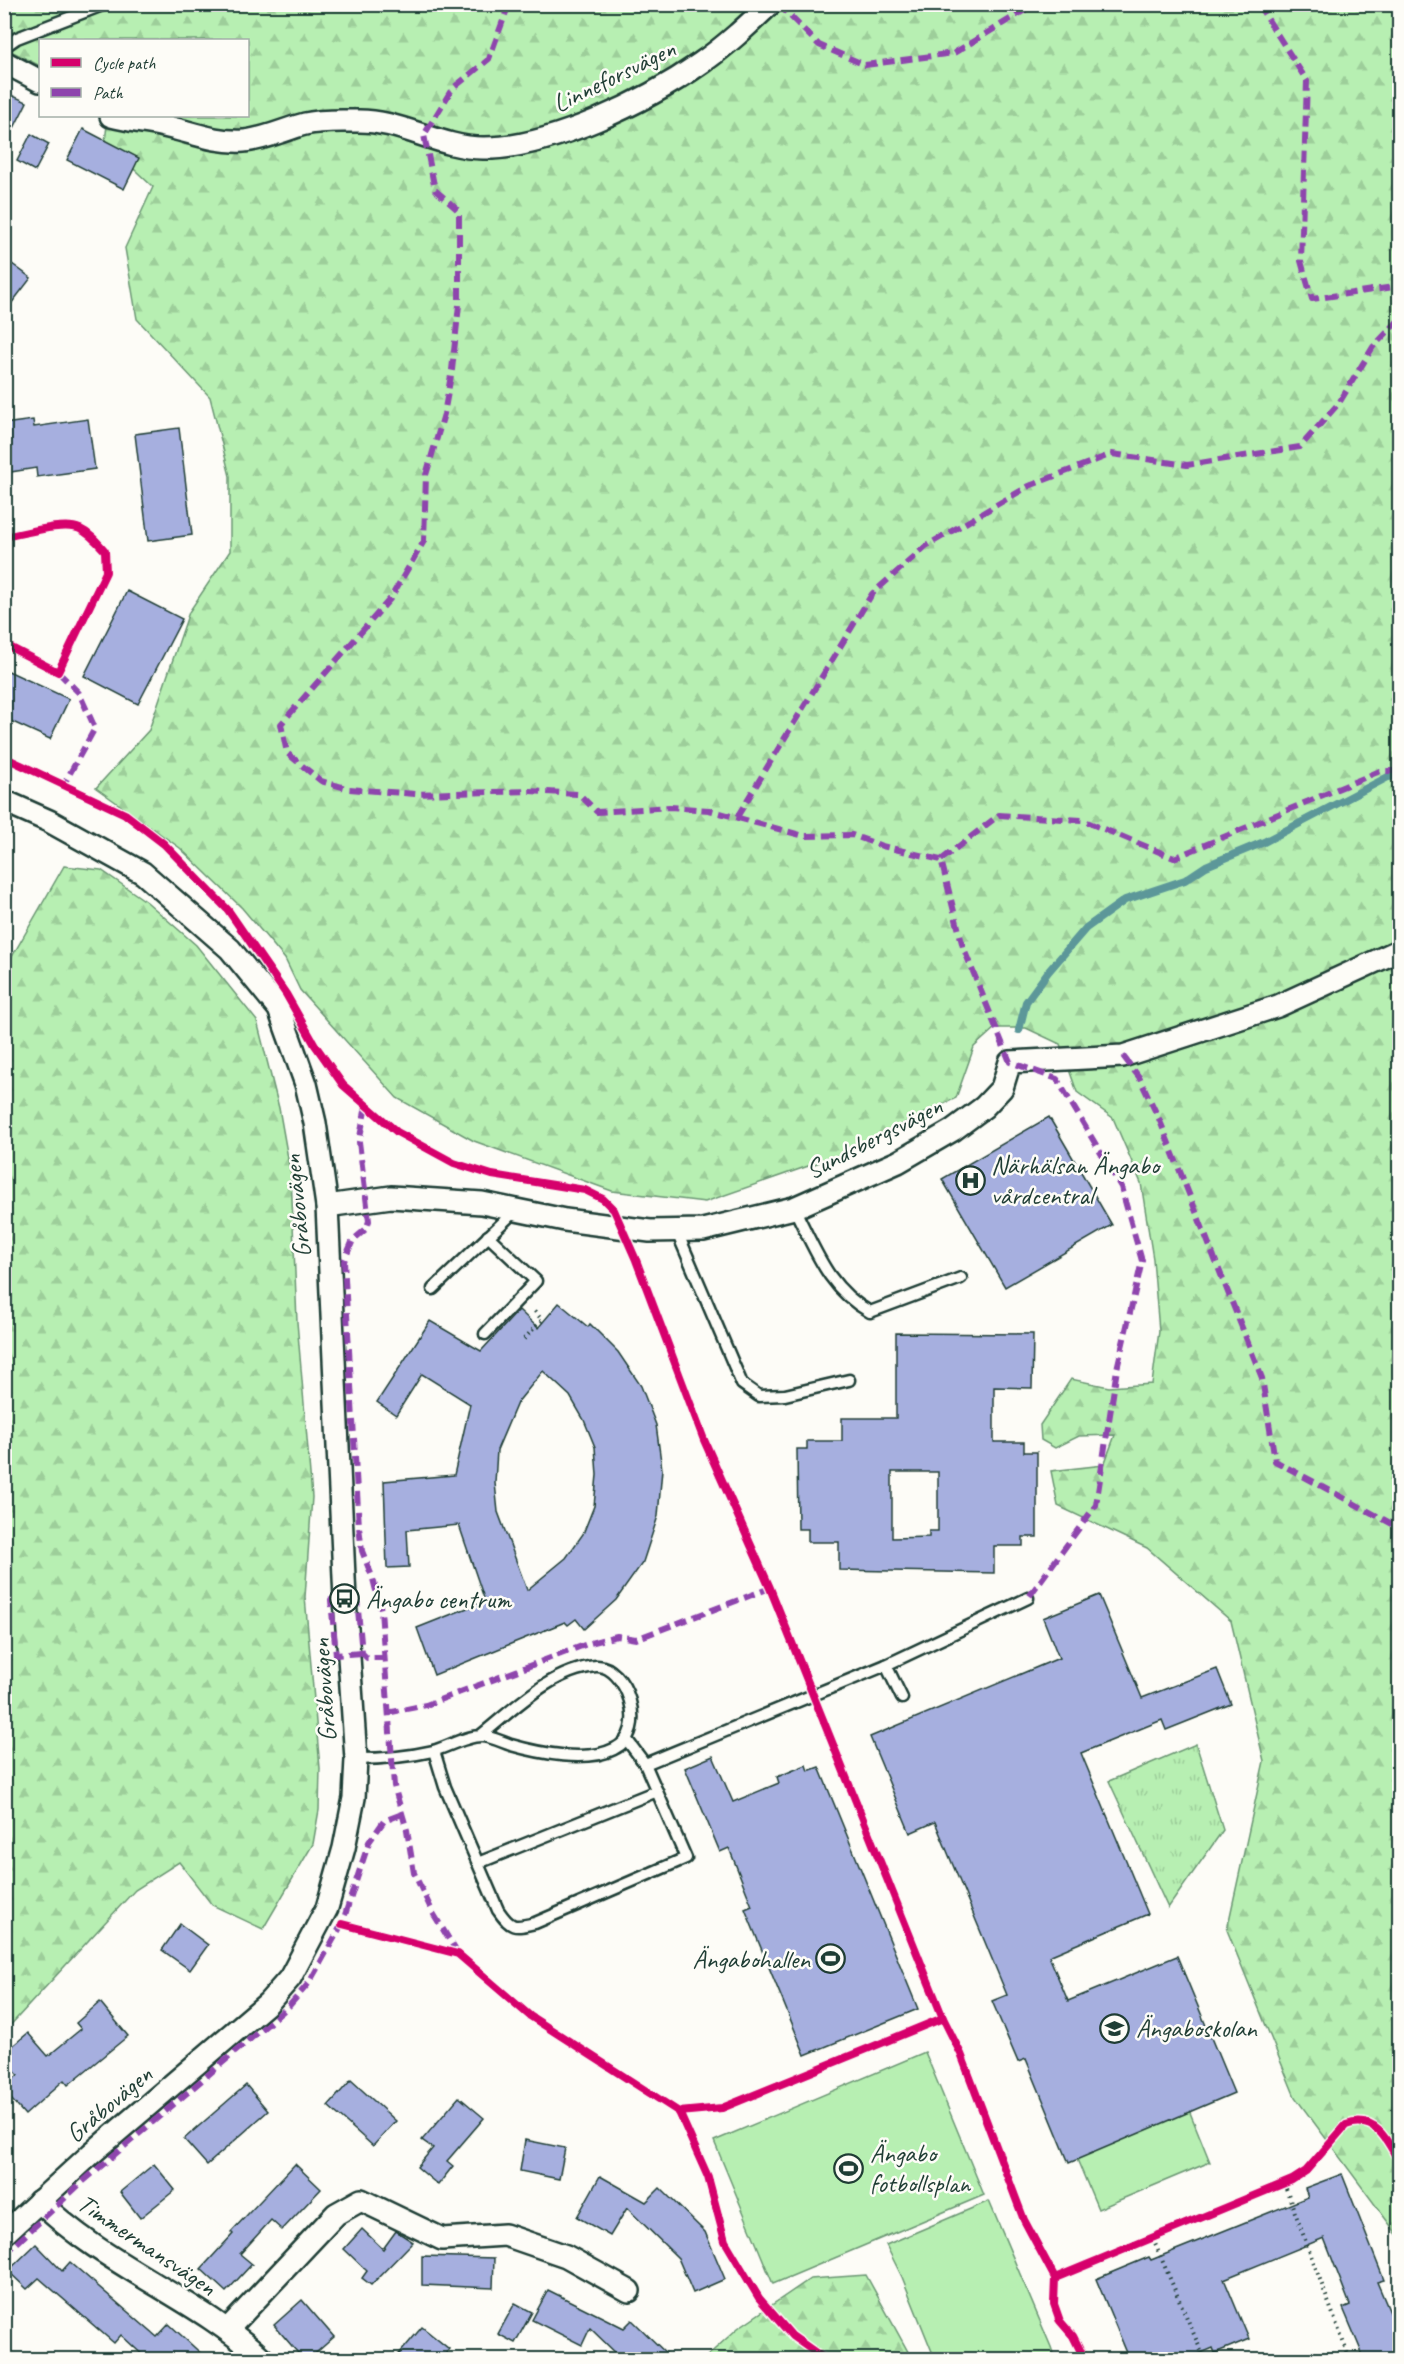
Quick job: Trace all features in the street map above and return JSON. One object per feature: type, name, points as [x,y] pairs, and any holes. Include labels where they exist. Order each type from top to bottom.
[{"type":"street","name":"Linneforsvägen","points":[[114,117],[130,122],[187,131],[209,139],[243,141],[307,123],[385,121],[452,144],[483,148],[508,146],[561,134],[638,99],[701,64],[770,4]]},
{"type":"street","points":[[4,63],[39,80]]},
{"type":"street","name":"Gråbovägen","points":[[4,801],[49,821],[143,873],[230,950],[279,1010],[306,1084],[327,1206],[345,1599],[356,1759],[354,1798],[345,1848],[327,1908],[290,1978],[247,2022],[39,2201],[4,2234]]},
{"type":"street","name":"Sundsbergsvägen","points":[[327,1206],[391,1197],[482,1203],[565,1220],[678,1232],[703,1230],[794,1208],[898,1162],[953,1130],[984,1107],[1002,1088],[1010,1062],[1123,1056],[1278,1006],[1400,950]]},
{"type":"street","name":"Timmermansvägen","points":[[227,2330],[336,2214],[361,2200],[442,2239],[505,2235],[566,2256],[629,2291]]},
{"type":"street","name":"Timmermansvägen","points":[[39,2201],[66,2226],[227,2330],[264,2360]]},
{"type":"lane","points":[[4,47],[17,38],[105,4]]},
{"type":"lane","points":[[794,1208],[830,1278],[851,1301],[870,1312],[961,1278]]},
{"type":"lane","points":[[433,1289],[516,1210]]},
{"type":"lane","points":[[678,1232],[742,1384],[759,1396],[785,1395],[849,1380]]},
{"type":"lane","points":[[485,1334],[536,1281],[488,1236]]},
{"type":"lane","points":[[645,1764],[886,1665],[1028,1598]]},
{"type":"lane","points":[[886,1665],[902,1698]]},
{"type":"lane","points":[[356,1759],[391,1759],[434,1751],[480,1736],[549,1683],[598,1666],[613,1671],[624,1687],[634,1720],[627,1740],[615,1749],[598,1755],[543,1754],[480,1736]]},
{"type":"lane","points":[[434,1751],[445,1787],[498,1911],[507,1924],[517,1927],[535,1923],[686,1858],[645,1764],[627,1740]]},
{"type":"lane","points":[[478,1863],[657,1791]]},
{"type":"path","points":[[523,1295],[542,1320],[524,1339]]},
{"type":"path","points":[[1284,2183],[1316,2261],[1350,2360]]},
{"type":"path","points":[[1153,2239],[1205,2360]]},
{"type":"green space","points":[[4,5],[1399,5],[1399,2237],[1295,2097],[1227,1930],[1264,1761],[1231,1621],[1147,1548],[1058,1506],[1051,1471],[1104,1465],[1115,1435],[1079,1436],[1055,1448],[1041,1440],[1040,1425],[1071,1379],[1109,1387],[1152,1384],[1159,1331],[1153,1259],[1141,1183],[1113,1118],[1077,1092],[1060,1044],[1026,1028],[995,1028],[974,1047],[956,1098],[840,1155],[705,1202],[612,1191],[474,1141],[397,1098],[300,990],[285,959],[242,908],[180,848],[96,788],[149,730],[189,612],[230,551],[230,476],[210,397],[137,319],[125,248],[153,187],[105,142],[108,117],[249,117],[249,39],[39,39],[39,65],[5,48]]},
{"type":"green space","points":[[64,866],[101,870],[147,902],[196,945],[257,1021],[279,1108],[291,1175],[297,1322],[312,1497],[305,1597],[320,1768],[319,1810],[313,1844],[263,1929],[212,1905],[179,1862],[135,1890],[5,2031],[5,969]]},
{"type":"green space","points":[[1196,1744],[1223,1830],[1168,1908],[1109,1781]]},
{"type":"green space","name":"Ängabo fotbollsplan","points":[[925,2052],[984,2195],[773,2284],[714,2141]]},
{"type":"green space","points":[[1189,2110],[1210,2162],[1098,2209],[1076,2157]]},
{"type":"green space","points":[[989,2201],[1055,2359],[935,2359],[902,2277],[886,2245]]},
{"type":"green space","points":[[866,2275],[912,2359],[704,2359],[738,2328],[810,2279]]},
{"type":"building","points":[[4,92],[27,102],[4,148]]},
{"type":"building","points":[[83,129],[139,158],[124,189],[67,160]]},
{"type":"building","points":[[31,134],[49,144],[35,171],[17,161]]},
{"type":"building","points":[[4,258],[31,278],[4,313]]},
{"type":"building","points":[[88,419],[95,469],[37,477],[36,468],[4,473],[4,424],[33,420],[34,427]]},
{"type":"building","points":[[179,428],[192,535],[148,541],[135,434]]},
{"type":"building","points":[[127,591],[182,619],[138,704],[84,676]]},
{"type":"building","points":[[4,669],[69,699],[50,739],[4,718]]},
{"type":"building","points":[[1049,1117],[1112,1225],[1005,1287],[942,1179]]},
{"type":"building","points":[[559,1303],[588,1327],[590,1324],[618,1352],[641,1386],[656,1425],[662,1469],[658,1516],[643,1562],[616,1600],[584,1629],[576,1619],[568,1625],[565,1622],[434,1675],[417,1628],[485,1601],[459,1525],[407,1530],[409,1567],[387,1568],[384,1481],[454,1475],[470,1404],[422,1374],[396,1415],[377,1402],[430,1321],[481,1351],[519,1310],[538,1328]],"holes":[[[543,1371],[570,1396],[584,1420],[595,1447],[597,1475],[594,1506],[583,1534],[566,1558],[527,1590],[498,1512],[495,1483],[497,1450],[517,1403]]]},
{"type":"building","points":[[896,1333],[1033,1334],[1032,1388],[994,1387],[994,1442],[1024,1442],[1024,1452],[1037,1452],[1037,1537],[1023,1537],[1023,1546],[994,1546],[994,1573],[839,1570],[839,1542],[808,1542],[808,1529],[798,1529],[797,1449],[807,1449],[807,1441],[842,1441],[842,1418],[896,1418]],"holes":[[[892,1472],[938,1472],[938,1531],[929,1531],[929,1537],[892,1538]]]},
{"type":"building","points":[[1099,1595],[1142,1698],[1217,1669],[1231,1704],[1166,1730],[1162,1720],[1081,1753],[1148,1914],[1049,1956],[1068,2001],[1177,1956],[1234,2093],[1069,2163],[1026,2059],[1018,2062],[992,2001],[1007,1995],[935,1822],[910,1833],[870,1737],[1059,1658],[1043,1618]]},
{"type":"building","name":"Ängabohallen","points":[[713,1756],[733,1802],[779,1783],[777,1777],[806,1765],[808,1771],[819,1767],[918,2009],[805,2055],[745,1909],[752,1906],[729,1848],[720,1852],[685,1768]]},
{"type":"building","points":[[180,1924],[208,1945],[190,1970],[162,1950]]},
{"type":"building","points":[[100,2002],[128,2036],[68,2085],[64,2080],[25,2115],[4,2091],[4,2087],[18,2075],[4,2060],[4,2053],[28,2033],[48,2056],[81,2029],[76,2023]]},
{"type":"building","points":[[351,2080],[396,2121],[373,2146],[328,2106]]},
{"type":"building","points":[[246,2085],[268,2111],[207,2165],[184,2139]]},
{"type":"building","points":[[459,2097],[484,2118],[447,2161],[453,2166],[438,2185],[417,2167],[433,2148],[422,2140]]},
{"type":"building","points":[[525,2140],[565,2148],[559,2179],[520,2171]]},
{"type":"building","points":[[154,2164],[175,2190],[140,2218],[120,2192]]},
{"type":"building","points":[[295,2164],[321,2189],[282,2230],[271,2220],[240,2254],[252,2264],[226,2292],[201,2269],[233,2234],[231,2232]]},
{"type":"building","points":[[1342,2174],[1384,2280],[1377,2282],[1400,2336],[1400,2360],[1365,2360],[1343,2308],[1350,2305],[1324,2238],[1224,2279],[1249,2339],[1215,2353],[1213,2348],[1185,2360],[1130,2360],[1096,2279],[1149,2257],[1151,2260],[1308,2197],[1305,2188]]},
{"type":"building","points":[[600,2176],[646,2202],[660,2188],[705,2232],[725,2279],[693,2293],[678,2258],[627,2208],[610,2236],[577,2217]]},
{"type":"building","points":[[362,2229],[383,2249],[396,2231],[413,2242],[371,2285],[362,2278],[367,2271],[344,2249]]},
{"type":"building","points":[[36,2244],[62,2271],[70,2262],[157,2337],[169,2324],[208,2360],[148,2360],[121,2335],[114,2343],[39,2278],[27,2289],[8,2271]]},
{"type":"building","points":[[422,2256],[494,2258],[493,2288],[422,2285]]},
{"type":"building","points":[[548,2290],[624,2328],[632,2320],[673,2360],[623,2360],[590,2328],[582,2345],[532,2320]]},
{"type":"building","points":[[302,2300],[334,2337],[308,2360],[304,2360],[274,2325]]},
{"type":"building","points":[[515,2303],[532,2312],[515,2343],[498,2334]]},
{"type":"building","points":[[422,2327],[449,2349],[441,2360],[394,2360]]},
{"type":"waterway","points":[[1019,1030],[1026,1002],[1048,972],[1086,928],[1125,900],[1185,880],[1206,866],[1264,842],[1388,777],[1400,776]]},
{"type":"marked path","points":[[509,4],[489,59],[452,89],[424,135],[435,190],[459,211],[459,305],[452,370],[444,414],[426,475],[424,541],[390,599],[281,724],[287,753],[321,781],[349,789],[416,794],[530,791],[579,794],[597,812],[670,807],[709,810],[804,836],[852,835],[882,846],[941,860],[963,947],[1010,1062],[1057,1079],[1121,1187],[1142,1261],[1117,1369],[1096,1505],[1028,1598]]},
{"type":"marked path","points":[[778,4],[819,45],[865,65],[954,53],[1035,4]]},
{"type":"marked path","points":[[1258,4],[1307,81],[1301,261],[1312,299],[1400,286]]},
{"type":"marked path","points":[[737,817],[872,594],[926,546],[1029,486],[1112,454],[1187,465],[1300,447],[1339,403],[1373,347],[1400,319]]},
{"type":"marked path","points":[[58,672],[79,693],[95,728],[64,784]]},
{"type":"marked path","points":[[941,860],[999,815],[1082,820],[1174,858],[1380,771],[1400,771]]},
{"type":"marked path","points":[[1123,1056],[1139,1077],[1160,1121],[1262,1378],[1275,1461],[1394,1525],[1400,1540]]},
{"type":"marked path","points":[[366,1106],[359,1142],[369,1221],[366,1229],[353,1240],[344,1261],[359,1527],[362,1551],[373,1579],[381,1610],[394,1786],[407,1830],[414,1873],[433,1913],[458,1954]]},
{"type":"marked path","points":[[387,1713],[426,1705],[590,1643],[617,1636],[636,1639],[770,1588]]},
{"type":"marked path","points":[[336,1599],[331,1600],[336,1655],[362,1653]]},
{"type":"marked path","points":[[353,1600],[357,1599],[362,1653],[367,1658],[384,1658]]},
{"type":"marked path","points":[[4,2255],[80,2184],[289,2006],[309,1983],[342,1924],[369,1842],[384,1821],[402,1814]]},
{"type":"cycle path","points":[[4,537],[54,527],[80,529],[91,536],[105,551],[106,572],[58,672],[4,644]]},
{"type":"cycle path","points":[[4,757],[125,814],[164,844],[228,910],[286,994],[315,1045],[343,1085],[397,1132],[454,1163],[492,1175],[585,1190],[603,1199],[614,1210],[636,1260],[704,1440],[770,1588],[943,2018],[961,2054],[1024,2220],[1055,2278],[1054,2304],[1060,2321],[1073,2336],[1085,2360]]},
{"type":"cycle path","points":[[342,1924],[458,1954],[530,2016],[679,2112],[722,2108],[943,2018]]},
{"type":"cycle path","points":[[679,2112],[708,2177],[725,2241],[759,2298],[792,2336],[826,2360]]},
{"type":"cycle path","points":[[1055,2278],[1292,2180],[1306,2171],[1346,2125],[1365,2123],[1373,2126],[1386,2139],[1400,2164]]},
{"type":"place","name":"Närhälsan Ängabo vårdcentral","points":[[970,1180]]},
{"type":"place","name":"Ängabo centrum","points":[[345,1599]]},
{"type":"place","name":"Ängabohallen","points":[[831,1959]]},
{"type":"place","name":"Ängaboskolan","points":[[1115,2028]]},
{"type":"place","name":"Ängabo fotbollsplan","points":[[849,2168]]}]
